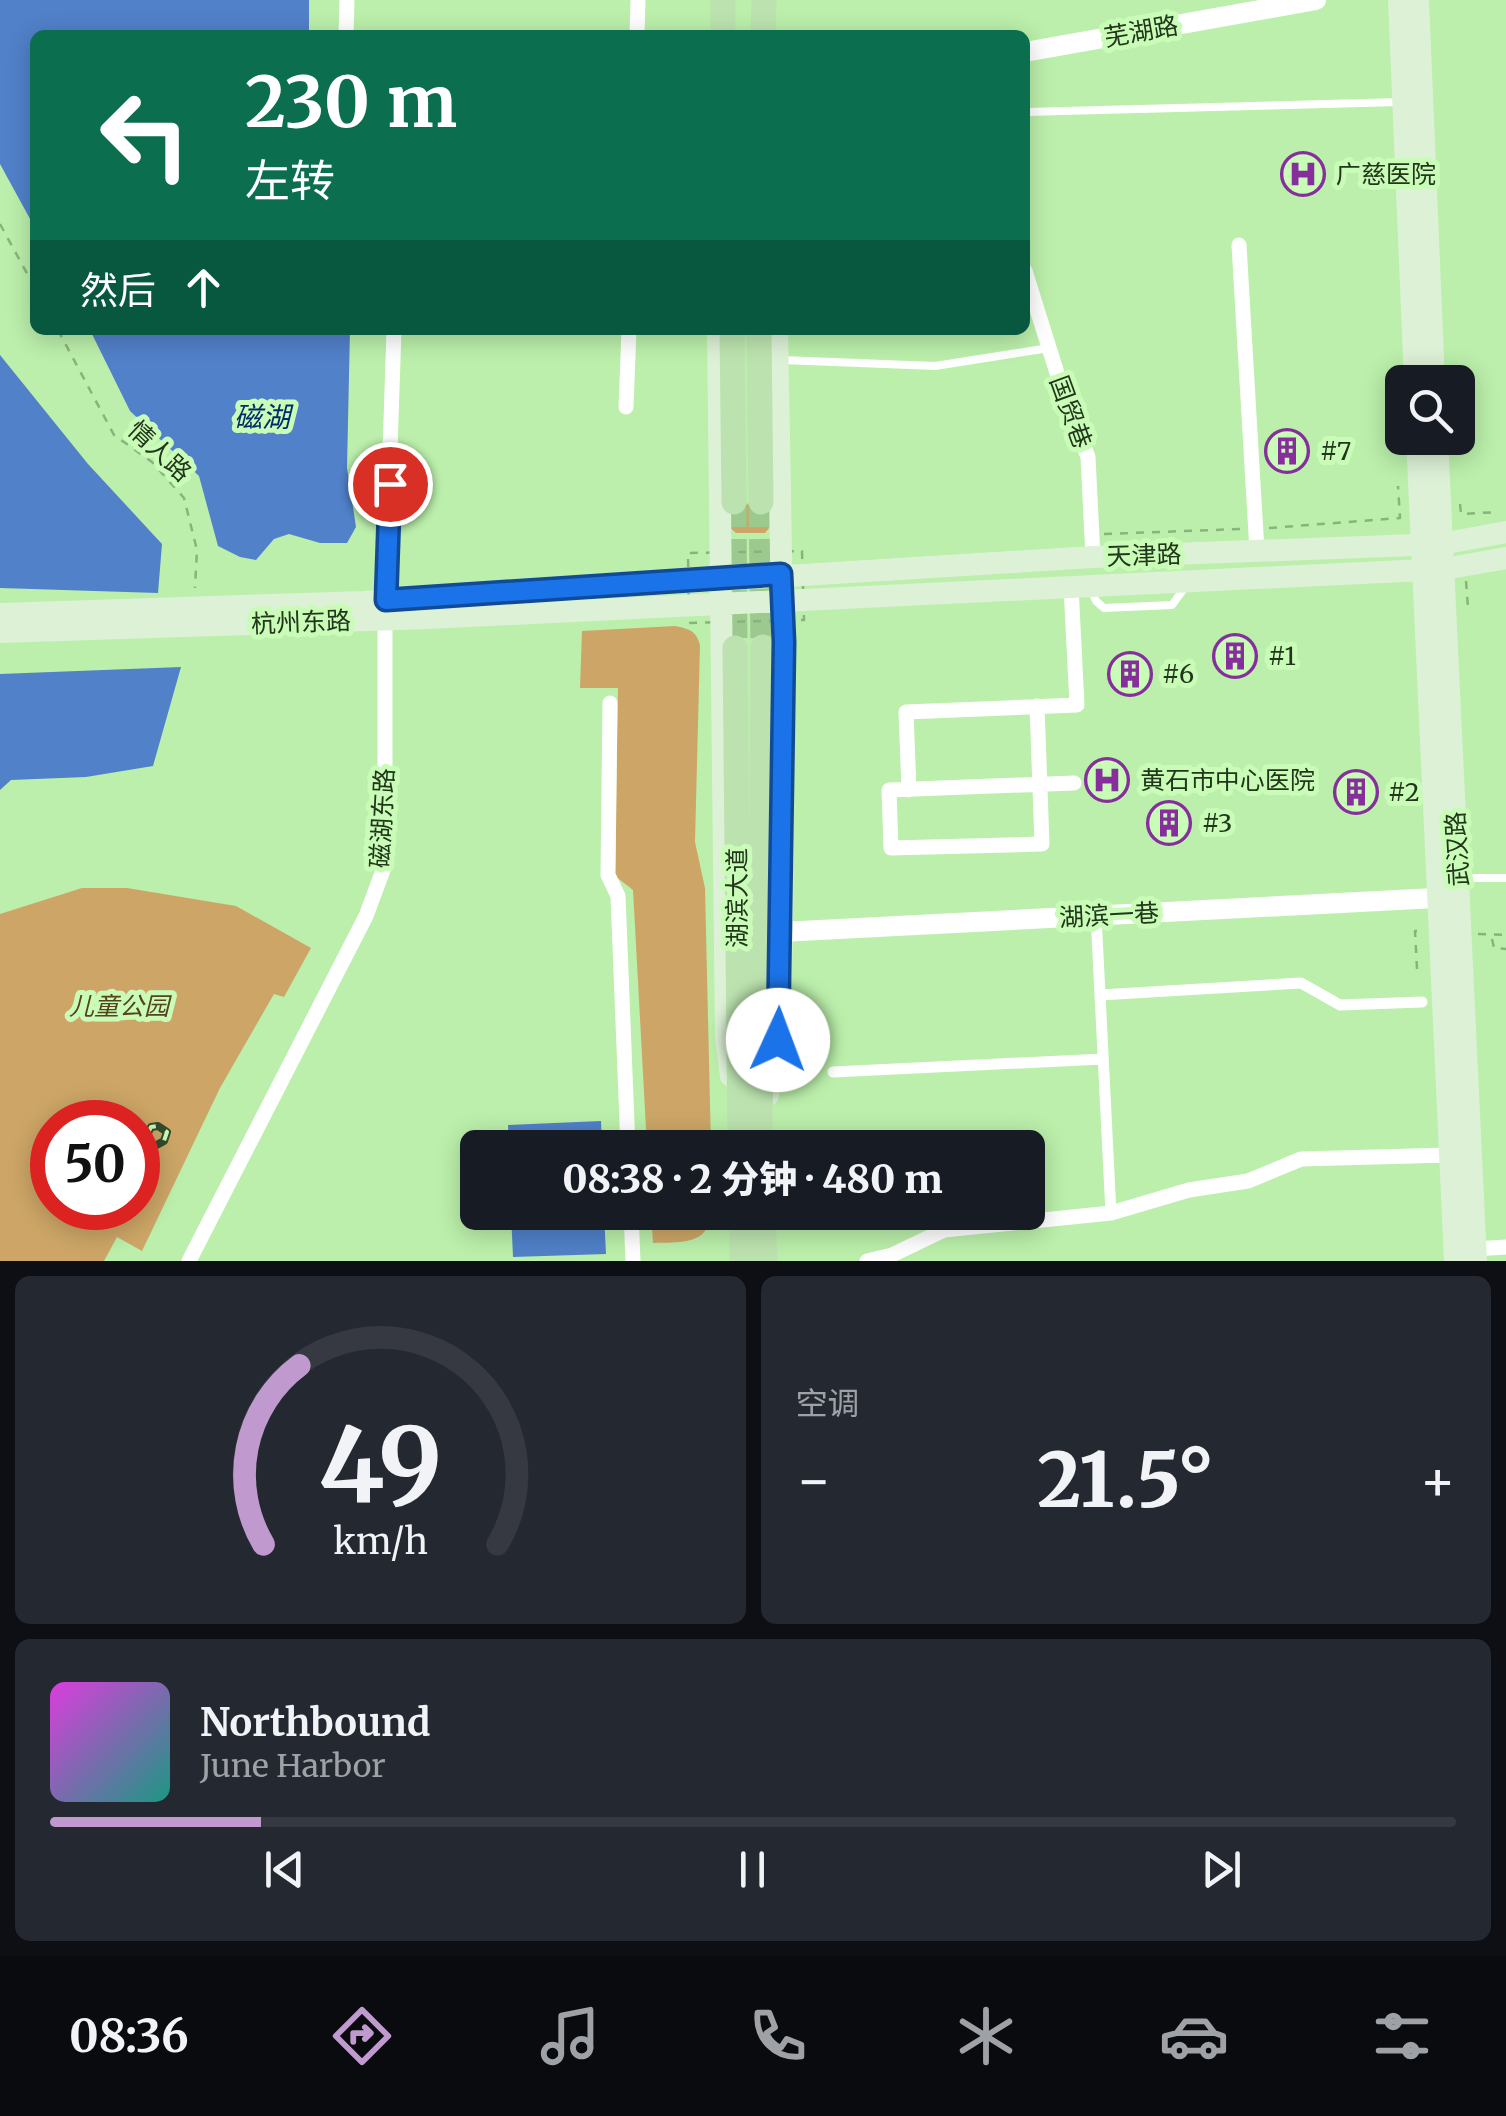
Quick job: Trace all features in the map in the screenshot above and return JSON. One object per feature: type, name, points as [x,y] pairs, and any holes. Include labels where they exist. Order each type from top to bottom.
[{"type":"main road","points":[[723,0],[723,30]]},
{"type":"main road","points":[[764,0],[764,30]]},
{"type":"main road","points":[[1399,0],[1414,365]]},
{"type":"main road","points":[[1418,0],[1433,365]]},
{"type":"main road","points":[[718,335],[726,1039],[747,1130]]},
{"type":"main road","points":[[732,335],[734,502]]},
{"type":"main road","points":[[759,335],[761,502]]},
{"type":"main road","points":[[754,1130],[778,1040],[782,932],[778,335]]},
{"type":"main road","name":"武汉路","points":[[1419,455],[1434,570],[1458,878],[1468,1257]]},
{"type":"main road","name":"武汉路","points":[[1431,544],[1436,455]]},
{"type":"main road","name":"天津路","points":[[721,578],[1092,546],[1256,540],[1431,544],[1502,522]]},
{"type":"main road","name":"天津路","points":[[782,600],[1434,570],[1506,558]]},
{"type":"main road","name":"武汉路","points":[[1434,570],[1436,898],[1450,1154],[1468,1257]]},
{"type":"main road","name":"杭州东路","points":[[0,632],[386,609],[721,578]]},
{"type":"main road","name":"杭州东路","points":[[0,614],[782,600]]},
{"type":"main road","name":"湖滨大道","points":[[750,1130],[762,647]]},
{"type":"main road","name":"湖滨大道","points":[[736,648],[750,1130]]},
{"type":"main road","points":[[742,1230],[742,1261]]},
{"type":"main road","points":[[764,1230],[765,1261]]},
{"type":"street","points":[[346,30],[347,0]]},
{"type":"street","points":[[637,30],[638,0]]},
{"type":"street","name":"芜湖路","points":[[1030,51],[1316,0]]},
{"type":"street","points":[[1239,245],[1256,540]]},
{"type":"street","name":"国贸巷","points":[[1030,287],[1088,457],[1092,546]]},
{"type":"street","name":"磁湖东路","points":[[190,1261],[366,916],[384,865],[394,335]]},
{"type":"street","points":[[626,407],[629,335]]},
{"type":"street","points":[[909,790],[906,712],[1077,704],[1080,586]]},
{"type":"street","points":[[610,704],[608,874],[618,896],[627,1130]]},
{"type":"street","points":[[1037,706],[1040,784],[1042,844],[892,848],[889,790],[909,790],[1040,784],[1074,783]]},
{"type":"street","name":"湖滨一巷","points":[[782,932],[1436,898]]},
{"type":"street","points":[[1096,915],[1111,1213]]},
{"type":"street","points":[[1100,995],[1302,983],[1340,1005],[1422,1002]]},
{"type":"street","points":[[832,1072],[1103,1059]]},
{"type":"street","points":[[867,1261],[892,1255],[944,1230],[1111,1213],[1189,1190],[1248,1180],[1300,1159],[1450,1154]]},
{"type":"street","points":[[632,1230],[633,1261]]},
{"type":"street","points":[[1468,1257],[1506,1248]]},
{"type":"lane","points":[[1030,112],[1404,102]]},
{"type":"lane","points":[[778,360],[936,366],[1049,348]]},
{"type":"lane","points":[[1458,878],[1506,878]]},
{"type":"path","points":[[0,224],[30,279]]},
{"type":"path","name":"情人路","points":[[61,335],[114,435],[152,462],[184,498],[197,550],[193,610]]},
{"type":"path","points":[[1092,546],[1256,540],[1400,518],[1398,486]]},
{"type":"path","points":[[1459,498],[1461,514],[1502,522]]},
{"type":"path","points":[[1466,579],[1468,608]]},
{"type":"path","points":[[1415,931],[1417,969]]},
{"type":"path","points":[[1492,940],[1494,948],[1506,949]]},
{"type":"green space","points":[[728,504],[769,505],[769,528],[765,533],[736,533],[729,527]]},
{"type":"green space","points":[[675,626],[691,631],[700,645],[695,842],[705,888],[711,1130],[646,1130],[633,890],[615,876],[618,688],[580,688],[582,631]]},
{"type":"green space","name":"儿童公园","points":[[82,888],[127,888],[236,906],[311,948],[284,997],[274,994],[220,1088],[160,1213],[160,1100],[30,1100],[30,1230],[152,1230],[142,1251],[117,1237],[104,1261],[0,1261],[0,914]]},
{"type":"green space","points":[[652,1230],[706,1230],[691,1240],[653,1243]]},
{"type":"water","points":[[0,0],[309,0],[309,30],[30,30],[30,219],[0,164]]},
{"type":"water","name":"磁湖","points":[[92,335],[350,335],[347,468],[356,527],[347,543],[320,543],[289,534],[274,539],[256,560],[218,546],[199,476],[130,411]]},
{"type":"water","points":[[0,355],[88,464],[162,544],[158,593],[0,588]]},
{"type":"water","points":[[181,667],[153,766],[86,777],[11,780],[0,790],[0,674]]},
{"type":"water","points":[[601,1121],[601,1130],[508,1130],[508,1125]]},
{"type":"water","points":[[512,1230],[605,1230],[606,1254],[513,1257]]},
{"type":"tunnel","points":[[734,502],[735,648]]},
{"type":"tunnel","points":[[761,502],[763,647]]},
{"type":"railway","points":[[160,1127],[167,1132],[160,1143]]},
{"type":"place","name":"广慈医院","points":[[1303,174]]},
{"type":"place","name":"#7","points":[[1287,451]]},
{"type":"place","name":"#1","points":[[1235,656]]},
{"type":"place","name":"#6","points":[[1130,674]]},
{"type":"place","name":"黄石市中心医院","points":[[1107,780]]},
{"type":"place","name":"#2","points":[[1356,792]]},
{"type":"place","name":"#3","points":[[1169,823]]},
{"type":"route","points":[[390,484],[386,600],[781,574],[784,642],[778,1040]]}]
